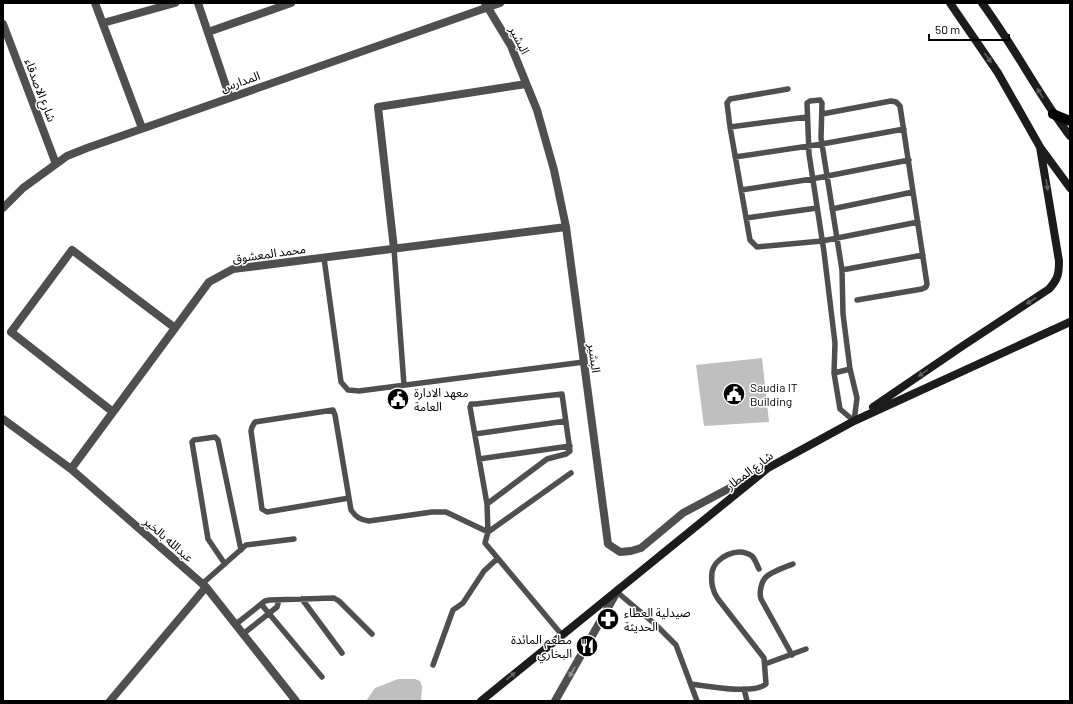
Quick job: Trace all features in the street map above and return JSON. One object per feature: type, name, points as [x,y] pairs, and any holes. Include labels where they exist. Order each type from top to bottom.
[{"type":"main road","points":[[950,3],[998,73],[1040,147],[1070,188]]},
{"type":"main road","points":[[982,3],[1000,28],[1053,114],[1070,136]]},
{"type":"main road","points":[[1053,114],[1070,121]]},
{"type":"main road","points":[[854,421],[964,345],[1049,289],[1055,283],[1059,275],[1059,261],[1040,147]]},
{"type":"main road","name":"شارع المطار","points":[[481,701],[768,468],[854,421],[1070,322]]},
{"type":"street","points":[[95,3],[142,128]]},
{"type":"street","points":[[103,23],[176,3]]},
{"type":"street","points":[[198,3],[230,98]]},
{"type":"street","points":[[208,32],[291,3]]},
{"type":"street","name":"المدارس","points":[[3,208],[23,188],[67,156],[486,5],[500,3]]},
{"type":"street","name":"البشير","points":[[486,5],[511,46],[536,110],[554,170],[566,227],[608,544],[620,552],[641,548],[683,513],[768,468]]},
{"type":"street","name":"شارع الاصدقاء","points":[[3,24],[56,164]]},
{"type":"street","points":[[394,249],[378,107],[526,84]]},
{"type":"street","name":"محمد المعشوق","points":[[71,469],[209,282],[233,269],[566,227]]},
{"type":"street","points":[[112,412],[12,332],[72,250],[175,328]]},
{"type":"street","name":"عبدالله بالخير","points":[[3,419],[71,469],[204,586],[236,624],[296,701]]},
{"type":"street","points":[[110,701],[204,586]]},
{"type":"street","points":[[555,701],[618,591]]},
{"type":"lane","points":[[788,89],[730,99],[727,103],[750,240],[757,248],[822,240],[918,222]]},
{"type":"lane","points":[[810,101],[822,101],[820,138],[842,270],[843,314],[850,369],[857,398],[854,421],[840,409],[834,373],[835,343],[832,316],[808,146],[807,103],[810,101]]},
{"type":"lane","points":[[822,114],[891,101],[896,102],[900,106],[927,284],[926,287],[922,289],[857,300]]},
{"type":"lane","points":[[730,127],[807,117]]},
{"type":"lane","points":[[735,157],[822,144],[904,129]]},
{"type":"lane","points":[[741,190],[812,179],[909,160]]},
{"type":"lane","points":[[832,209],[913,192]]},
{"type":"lane","points":[[746,218],[817,208]]},
{"type":"lane","points":[[394,249],[404,386]]},
{"type":"lane","points":[[842,270],[923,255]]},
{"type":"lane","points":[[324,258],[341,382],[348,390],[359,391],[404,386],[584,362]]},
{"type":"lane","points":[[832,316],[843,314]]},
{"type":"lane","points":[[834,373],[850,369]]},
{"type":"lane","points":[[487,504],[547,459],[566,454],[570,451],[562,394],[471,404],[470,407],[487,504],[488,532],[485,543],[562,635]]},
{"type":"lane","points":[[349,498],[267,512],[262,509],[252,431],[252,427],[255,422],[333,410],[335,415],[349,498],[351,510],[355,515],[369,521],[432,512],[446,512],[488,532]]},
{"type":"lane","points":[[475,434],[566,421]]},
{"type":"lane","points":[[225,564],[208,539],[192,442],[194,440],[215,438],[218,440],[241,550]]},
{"type":"lane","points":[[479,459],[570,446]]},
{"type":"lane","points":[[488,532],[571,473]]},
{"type":"lane","points":[[204,586],[225,564],[246,546],[294,539]]},
{"type":"lane","points":[[691,684],[720,688],[744,689],[765,686],[767,682],[764,658],[712,590],[714,568],[717,563],[729,553],[741,551],[752,556],[759,569]]},
{"type":"lane","points":[[433,665],[453,610],[462,603],[484,571],[498,559]]},
{"type":"lane","points":[[792,655],[760,595],[762,583],[766,577],[793,564]]},
{"type":"lane","points":[[618,591],[676,645],[697,701]]},
{"type":"lane","points":[[236,624],[261,604],[270,600],[331,598],[337,600],[372,634]]},
{"type":"lane","points":[[302,599],[342,653]]},
{"type":"lane","points":[[243,634],[277,607],[279,600]]},
{"type":"lane","points":[[261,604],[322,677]]},
{"type":"lane","points":[[765,664],[806,649]]},
{"type":"lane","points":[[744,689],[747,701]]},
{"type":"building","points":[[762,358],[769,422],[704,426],[696,365]]},
{"type":"building","points":[[398,679],[415,679],[420,681],[422,686],[421,701],[366,701],[375,688]]},
{"type":"place","name":"Saudia IT Building","points":[[734,394]]},
{"type":"place","name":"معهد الادارة العامة","points":[[398,399]]},
{"type":"place","name":"صيدلية العطاء الحديثة","points":[[608,619]]},
{"type":"place","name":"مطعم المائدة البخاري","points":[[587,646]]}]
